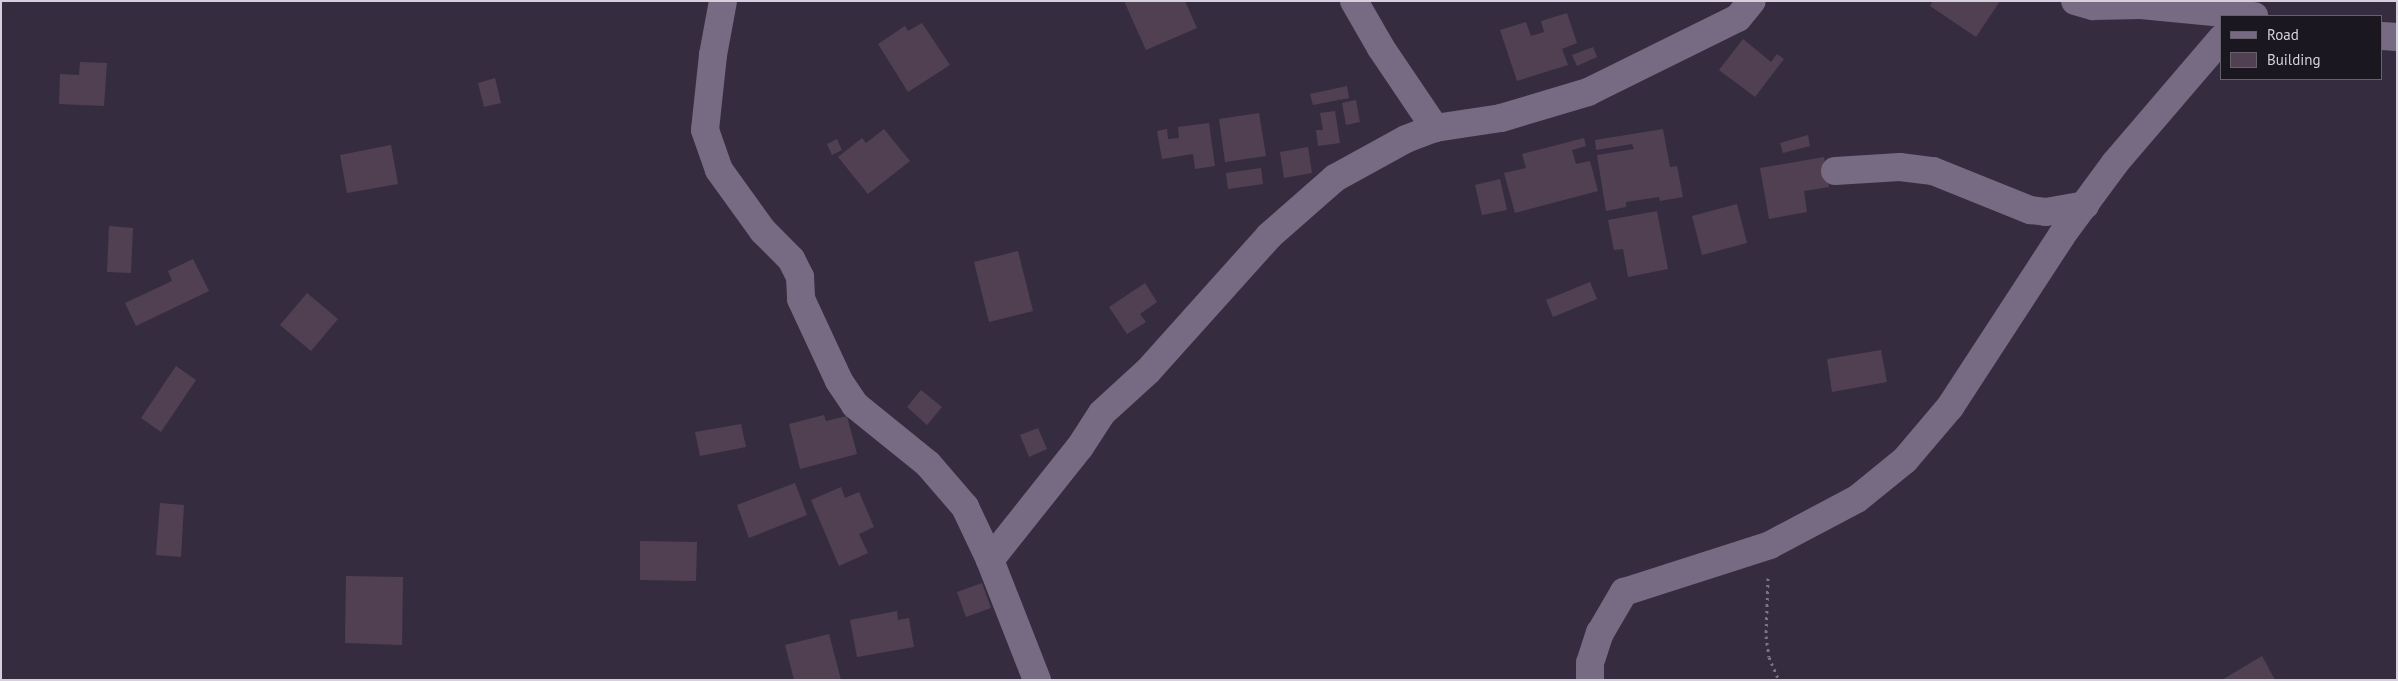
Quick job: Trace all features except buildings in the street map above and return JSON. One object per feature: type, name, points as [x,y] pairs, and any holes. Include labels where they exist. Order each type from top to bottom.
[{"type":"street","points":[[723,1],[713,56],[705,130],[719,170],[763,231],[791,259],[800,277],[801,299],[839,381],[855,405],[928,464],[965,507],[990,560],[1037,680]]},
{"type":"street","points":[[1354,1],[1381,48],[1435,128]]},
{"type":"street","points":[[990,560],[1080,446],[1102,413],[1148,371],[1269,236],[1335,178],[1406,139],[1435,128],[1500,118],[1588,92],[1738,18],[1752,1]]},
{"type":"street","points":[[2075,1],[2094,6],[2141,5],[2236,15]]},
{"type":"street","points":[[2383,36],[2397,37]]},
{"type":"street","points":[[1590,680],[1590,663],[1600,633],[1624,592],[1770,545],[1857,498],[1905,460],[1950,407],[2115,163],[2220,40]]},
{"type":"street","points":[[1835,171],[1900,167],[1932,171],[2030,210],[2046,212],[2085,205]]},
{"type":"path","points":[[1770,545],[1766,636],[1769,657],[1779,680]]}]
